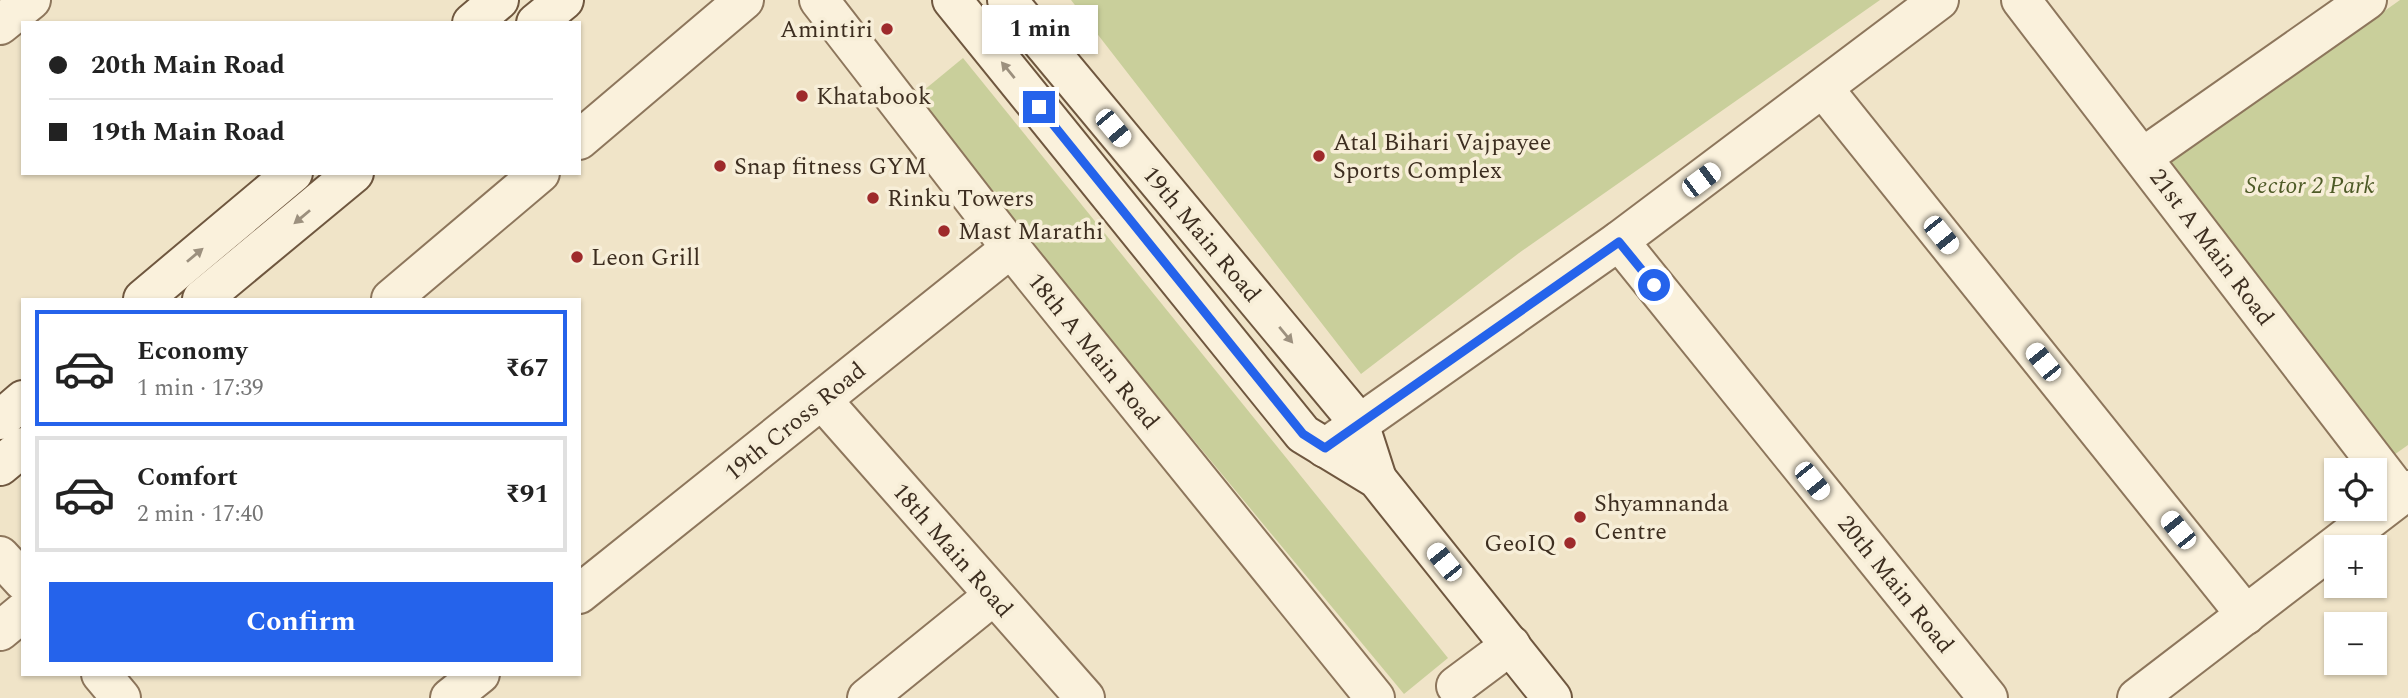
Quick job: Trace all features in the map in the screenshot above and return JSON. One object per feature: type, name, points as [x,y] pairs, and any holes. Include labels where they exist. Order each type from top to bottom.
[{"type":"street","points":[[0,25],[31,0]]},
{"type":"street","points":[[474,21],[499,0]]},
{"type":"street","points":[[538,21],[564,0]]},
{"type":"street","points":[[581,138],[744,0]]},
{"type":"street","name":"18th A Main Road","points":[[819,0],[1012,248],[1374,698]]},
{"type":"street","name":"19th Main Road","points":[[952,0],[1303,434],[1377,478]]},
{"type":"street","name":"19th Main Road","points":[[1007,0],[1359,422],[1377,478],[1552,698]]},
{"type":"street","points":[[1325,448],[1619,242],[1939,0]]},
{"type":"street","name":"21st A Main Road","points":[[2021,0],[2405,493]]},
{"type":"street","points":[[2143,157],[2367,0]]},
{"type":"street","points":[[1823,88],[2246,615]]},
{"type":"street","points":[[144,298],[291,175]]},
{"type":"street","points":[[203,298],[352,175]]},
{"type":"street","points":[[392,298],[538,175]]},
{"type":"street","name":"20th Main Road","points":[[1619,242],[1988,698]]},
{"type":"street","name":"19th Cross Road","points":[[581,592],[1012,248]]},
{"type":"street","name":"18th Main Road","points":[[822,400],[1085,698]]},
{"type":"street","points":[[0,419],[21,402]]},
{"type":"street","points":[[0,466],[21,449]]},
{"type":"street","points":[[2137,698],[2405,493]]},
{"type":"street","points":[[0,556],[21,579]]},
{"type":"street","points":[[867,698],[993,596]]},
{"type":"street","points":[[0,631],[21,614]]},
{"type":"street","points":[[1457,686],[1511,645]]},
{"type":"street","points":[[103,676],[121,698]]},
{"type":"street","points":[[450,698],[478,676]]},
{"type":"green space","points":[[1071,0],[1880,0],[1519,253],[1361,374]]},
{"type":"green space","name":"Sector 2 Park","points":[[2400,0],[2408,0],[2408,445],[2391,457],[2170,163]]},
{"type":"green space","points":[[963,58],[1448,658],[1404,694],[912,100]]},
{"type":"place","name":"Amintiri","points":[[887,29]]},
{"type":"place","name":"Khatabook","points":[[802,96]]},
{"type":"place","name":"Atal Bihari Vajpayee Sports Complex","points":[[1319,156]]},
{"type":"place","name":"Snap fitness GYM","points":[[720,166]]},
{"type":"place","name":"Rinku Towers","points":[[873,198]]},
{"type":"place","name":"Mast Marathi","points":[[944,231]]},
{"type":"place","name":"Leon Grill","points":[[577,257]]},
{"type":"place","name":"Shyamnanda Centre","points":[[1580,517]]},
{"type":"place","name":"GeoIQ","points":[[1570,543]]},
{"type":"route","points":[[1039,107],[1303,434],[1325,448],[1619,242],[1654,285]]}]
